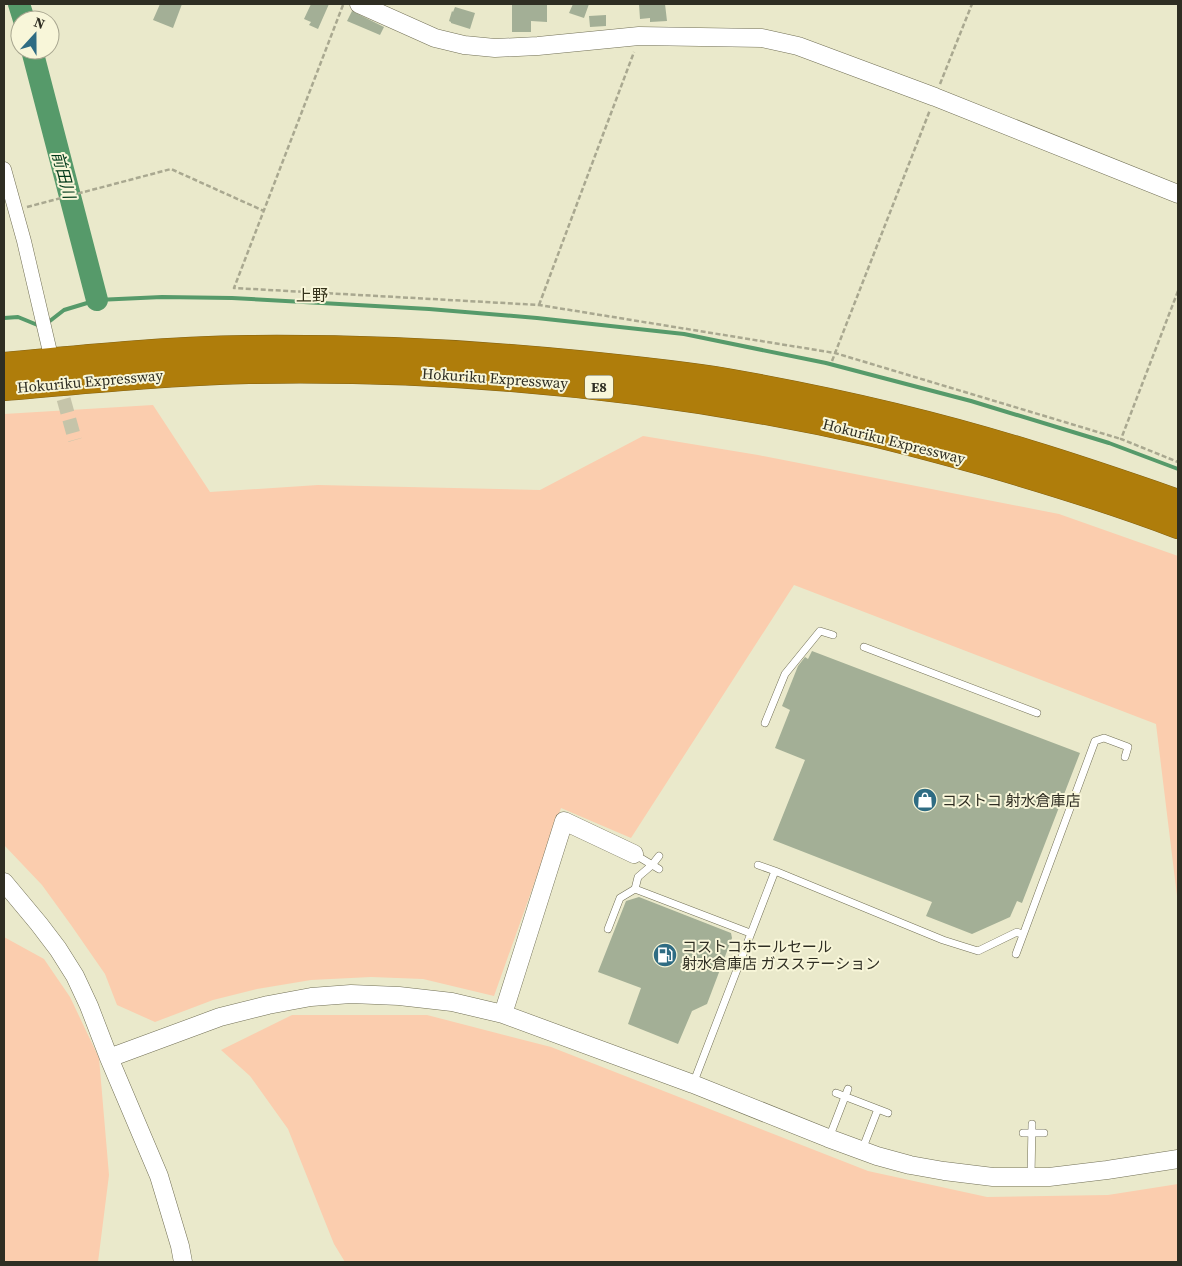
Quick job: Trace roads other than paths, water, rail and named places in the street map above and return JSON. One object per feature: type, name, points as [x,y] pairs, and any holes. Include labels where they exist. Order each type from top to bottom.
[{"type":"highway","points":[[4,358],[187,346],[247,348]]},
{"type":"highway","name":"Hokuriku Expressway","points":[[4,366],[160,352],[247,348],[399,350],[491,354],[637,369],[724,381],[801,395],[881,413],[957,432],[1077,467],[1178,502]]},
{"type":"highway","name":"Hokuriku Expressway","points":[[4,388],[161,375],[247,371],[412,372],[566,383],[729,406],[798,418],[876,435],[1023,474],[1178,526]]},
{"type":"street","points":[[359,4],[435,38],[464,45],[495,48],[538,46],[639,36],[762,38],[798,46],[934,97],[1178,194]]},
{"type":"street","points":[[4,169],[24,241],[50,352]]},
{"type":"street","points":[[503,1014],[564,821],[634,854]]},
{"type":"street","points":[[4,882],[58,949],[75,976],[159,1176],[183,1262]]},
{"type":"street","points":[[109,1058],[220,1017],[268,1005],[351,994],[399,996],[452,1002],[503,1014],[693,1084],[876,1156],[910,1165],[993,1177],[1049,1177],[1178,1159]]},
{"type":"lane","points":[[765,723],[785,674],[820,631],[833,635]]},
{"type":"lane","points":[[864,647],[1037,713]]},
{"type":"lane","points":[[1016,954],[1095,741],[1104,738],[1128,747],[1125,757]]},
{"type":"lane","points":[[634,854],[655,867]]},
{"type":"lane","points":[[608,928],[620,898],[635,889],[638,877],[655,867],[659,856]]},
{"type":"lane","points":[[758,865],[943,940],[978,951],[1016,932],[1023,935]]},
{"type":"lane","points":[[693,1084],[775,871]]},
{"type":"lane","points":[[635,889],[750,933]]},
{"type":"lane","points":[[828,1138],[848,1089]]},
{"type":"lane","points":[[836,1093],[888,1113]]},
{"type":"lane","points":[[862,1150],[878,1109]]},
{"type":"lane","points":[[1031,1177],[1032,1124]]},
{"type":"lane","points":[[1023,1133],[1044,1133]]},
{"type":"waterway","name":"前田川","points":[[19,4],[21,10]]},
{"type":"waterway","name":"前田川","points":[[35,60],[97,300]]},
{"type":"waterway","points":[[46,324],[64,310],[97,300],[162,297],[232,298],[429,309],[537,318],[684,334],[826,363],[971,401],[1109,443],[1178,469]]},
{"type":"waterway","points":[[4,318],[18,317],[40,326]]},
{"type":"tunnel","points":[[58,379],[75,440]]},
{"type":"place","name":"コストコ 射水倉庫店","points":[[925,800]]},
{"type":"place","name":"コストコホールセール 射水倉庫店 ガスステーション","points":[[665,955]]},
{"type":"district","name":"上野","points":[[312,295]]}]
